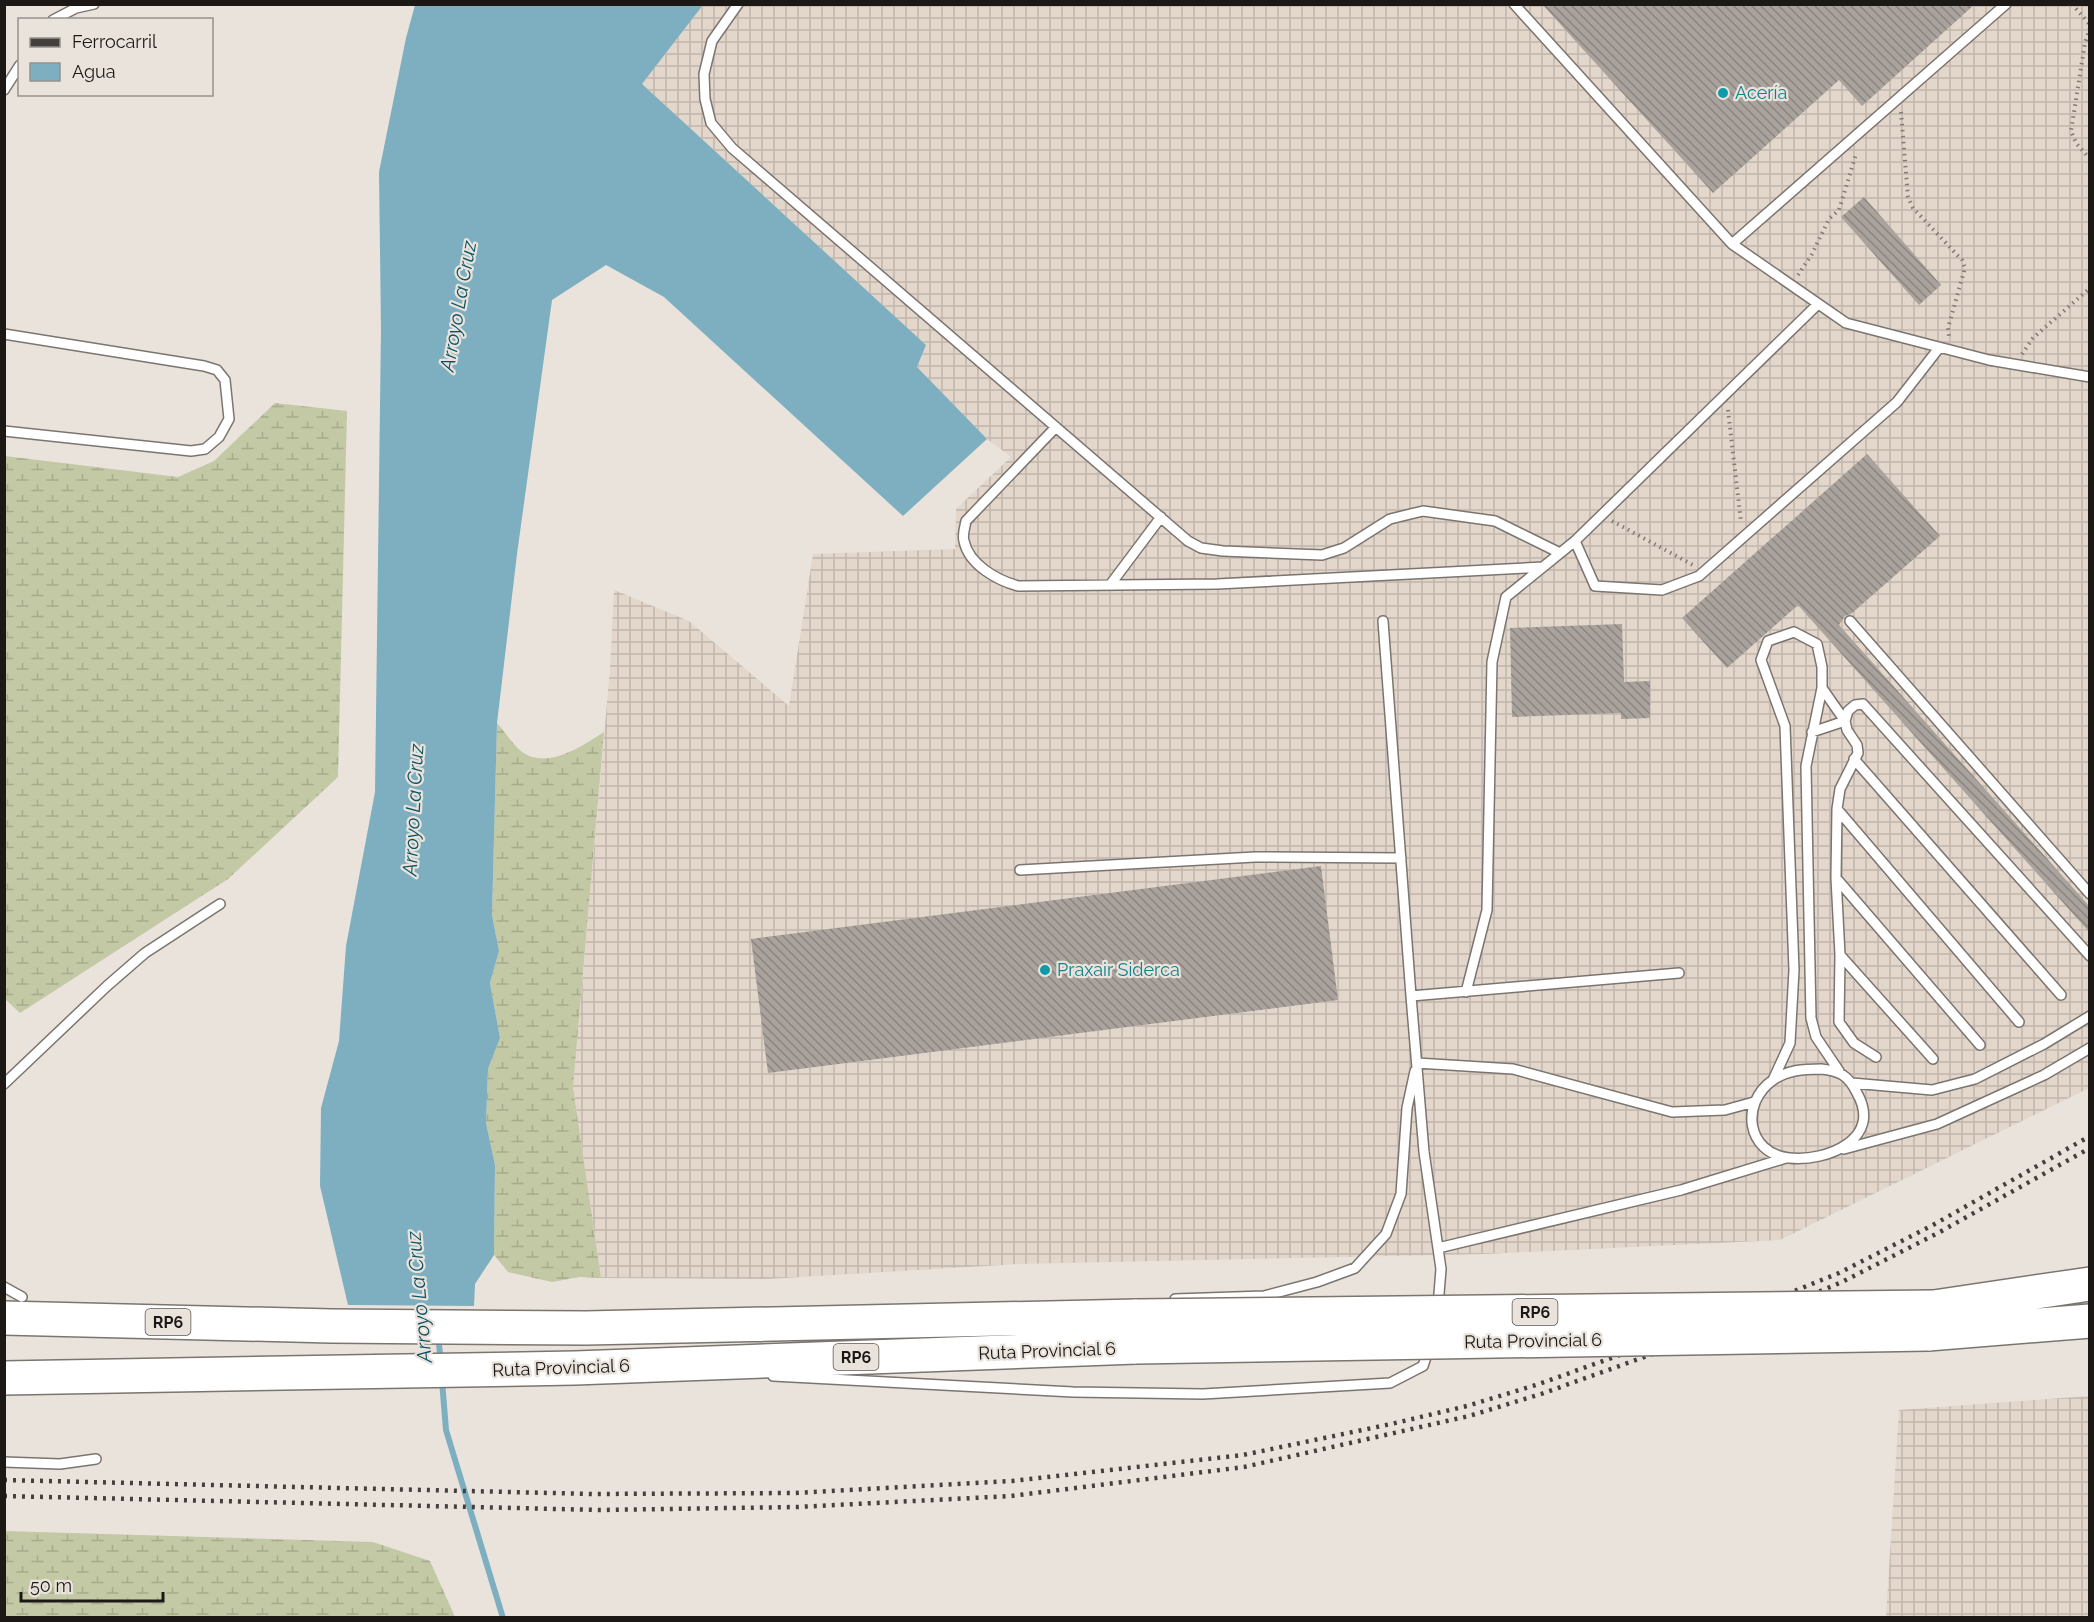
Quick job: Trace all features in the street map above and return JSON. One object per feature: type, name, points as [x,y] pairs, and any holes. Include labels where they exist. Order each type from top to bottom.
[{"type":"highway","points":[[1931,1321],[2090,1284]]},
{"type":"highway","name":"Ruta Provincial 6","points":[[1931,1321],[2090,1293]]},
{"type":"highway","name":"Ruta Provincial 6","points":[[9,1299],[331,1326],[586,1328],[839,1322],[1137,1332],[1931,1321],[2090,1321]]},
{"type":"highway","points":[[1931,1321],[2090,1335]]},
{"type":"highway","name":"Ruta Provincial 6","points":[[4,1378],[330,1374],[586,1367],[1137,1332]]},
{"type":"lane","points":[[57,18],[76,8],[94,4]]},
{"type":"lane","points":[[738,4],[712,41],[704,74],[705,99],[711,123],[732,148],[1188,541],[1201,548],[1223,551],[1322,555],[1344,548],[1390,519],[1423,511],[1495,521],[1560,553]]},
{"type":"lane","points":[[1514,4],[1732,244],[1846,323],[2014,365],[2090,377]]},
{"type":"lane","points":[[1732,244],[2006,4]]},
{"type":"lane","points":[[4,90],[18,68]]},
{"type":"lane","points":[[1466,992],[1488,910],[1491,662],[1506,597],[1575,541],[1818,304]]},
{"type":"lane","points":[[4,334],[217,370],[225,380],[229,419],[219,437],[205,449],[191,451],[4,431]]},
{"type":"lane","points":[[1575,541],[1595,586],[1662,590],[1700,576],[1897,402],[1939,348]]},
{"type":"lane","points":[[1056,427],[966,521],[963,540],[971,556],[999,580],[1018,586],[1217,584],[1543,567]]},
{"type":"lane","points":[[1110,585],[1161,517]]},
{"type":"lane","points":[[1383,621],[1411,996],[1425,1152],[1441,1269],[1437,1321]]},
{"type":"lane","points":[[1850,621],[2090,894]]},
{"type":"lane","points":[[1773,1080],[1790,1043],[1794,970],[1785,726],[1761,660],[1768,641],[1794,632],[1817,644],[1822,667],[1822,688],[1806,766],[1811,1018],[1816,1037],[1839,1071],[1852,1083],[1861,1100],[1864,1120],[1859,1132],[1850,1143],[1836,1151]]},
{"type":"lane","points":[[1822,688],[1845,721],[1847,730],[1857,745],[1858,753],[1840,789],[1837,809],[1839,1022],[1854,1043],[1876,1057]]},
{"type":"lane","points":[[1845,721],[1848,711],[1855,705],[1863,704],[2090,956]]},
{"type":"lane","points":[[1812,732],[1845,721]]},
{"type":"lane","points":[[1854,759],[2061,995]]},
{"type":"lane","points":[[1837,809],[2019,1022]]},
{"type":"lane","points":[[1020,870],[1255,857],[1401,858]]},
{"type":"lane","points":[[1836,878],[1980,1045]]},
{"type":"lane","points":[[4,1084],[145,953],[220,904]]},
{"type":"lane","points":[[1840,955],[1933,1059]]},
{"type":"lane","points":[[1411,996],[1679,973]]},
{"type":"lane","points":[[1852,1083],[1932,1090],[1975,1079],[2044,1044],[2090,1016]]},
{"type":"lane","points":[[1839,1071],[1788,1072],[1773,1080],[1762,1090],[1754,1102],[1752,1119],[1755,1138],[1767,1151],[1786,1158],[1800,1159],[1937,1124],[2044,1075],[2090,1048]]},
{"type":"lane","points":[[1417,1063],[1513,1069],[1672,1112],[1725,1110],[1754,1102]]},
{"type":"lane","points":[[1170,1300],[1264,1296],[1317,1282],[1355,1268],[1386,1234],[1401,1194],[1407,1108],[1417,1063]]},
{"type":"lane","points":[[1438,1248],[1682,1190],[1786,1158]]},
{"type":"lane","points":[[839,1322],[997,1309]]},
{"type":"lane","points":[[764,1376],[1084,1392],[1203,1395],[1339,1387],[1390,1383],[1423,1366],[1436,1332]]},
{"type":"lane","points":[[586,1367],[716,1373]]},
{"type":"lane","points":[[4,1462],[60,1464],[96,1459]]},
{"type":"path","points":[[2072,4],[2090,26],[2085,43],[2071,131],[2076,143],[2090,159]]},
{"type":"path","points":[[1900,97],[1908,197],[1913,208],[1962,260],[1965,268],[1948,328],[1952,351]]},
{"type":"path","points":[[1791,286],[1812,254],[1829,219],[1839,210],[1856,156],[1856,136]]},
{"type":"path","points":[[2014,365],[2033,338],[2090,288]]},
{"type":"path","points":[[1726,393],[1743,538]]},
{"type":"path","points":[[1601,515],[1705,571]]},
{"type":"shaded area","points":[[703,5],[2089,5],[2089,1088],[1780,1240],[1485,1254],[1018,1264],[768,1279],[601,1278],[573,1087],[610,669],[614,590],[689,621],[789,706],[813,554],[955,549],[956,509],[1011,457],[987,439],[917,367],[926,345],[642,84]]},
{"type":"shaded area","points":[[2089,1396],[2089,1617],[1886,1617],[1899,1410]]},
{"type":"green space","points":[[275,403],[347,411],[338,777],[228,879],[20,1013],[4,998],[5,456],[178,477],[214,461]]},
{"type":"green space","points":[[497,723],[522,752],[532,757],[543,758],[564,754],[586,744],[604,732],[573,1087],[601,1278],[580,1277],[552,1282],[508,1272],[494,1255],[495,1165],[486,1123],[488,1069],[500,1038],[490,983],[499,951],[492,915]]},
{"type":"green space","points":[[5,1531],[373,1542],[430,1561],[455,1617],[5,1617]]},
{"type":"water","points":[[415,5],[703,5],[642,84],[926,345],[917,367],[987,439],[903,516],[664,297],[606,265],[552,300],[517,554],[497,723],[492,915],[499,951],[490,983],[500,1038],[488,1069],[486,1123],[495,1165],[494,1255],[475,1284],[474,1306],[348,1305],[320,1186],[321,1108],[339,1041],[346,946],[375,792],[381,328],[379,172],[406,38]]},
{"type":"building","name":"Acería","points":[[1542,4],[1975,4],[1862,106],[1839,80],[1713,193]]},
{"type":"building","points":[[1864,197],[1941,285],[1919,305],[1841,217]]},
{"type":"building","points":[[1867,454],[1940,536],[1851,614],[1845,616],[1839,625],[2090,907],[2090,933],[1798,605],[1727,668],[1682,618]]},
{"type":"building","points":[[1622,624],[1624,682],[1650,681],[1650,718],[1621,719],[1621,713],[1512,717],[1510,628]]},
{"type":"building","name":"Praxair Siderca","points":[[1321,866],[1338,1000],[768,1073],[751,939]]},
{"type":"waterway","name":"Arroyo La Cruz","points":[[438,1336],[441,1362]]},
{"type":"waterway","name":"Arroyo La Cruz","points":[[442,1381],[446,1430],[503,1618]]},
{"type":"railway","points":[[4,1480],[593,1494],[795,1493],[1012,1481],[1243,1455],[1467,1406],[1539,1384],[1767,1302],[1839,1273],[1933,1225],[2090,1136]]},
{"type":"railway","points":[[4,1496],[600,1510],[797,1507],[1011,1496],[1244,1467],[1469,1416],[1541,1394],[1770,1312],[1842,1282],[1938,1233],[2090,1148]]},
{"type":"place","name":"Acería","points":[[1723,93]]},
{"type":"place","name":"Praxair Siderca","points":[[1045,970]]}]
